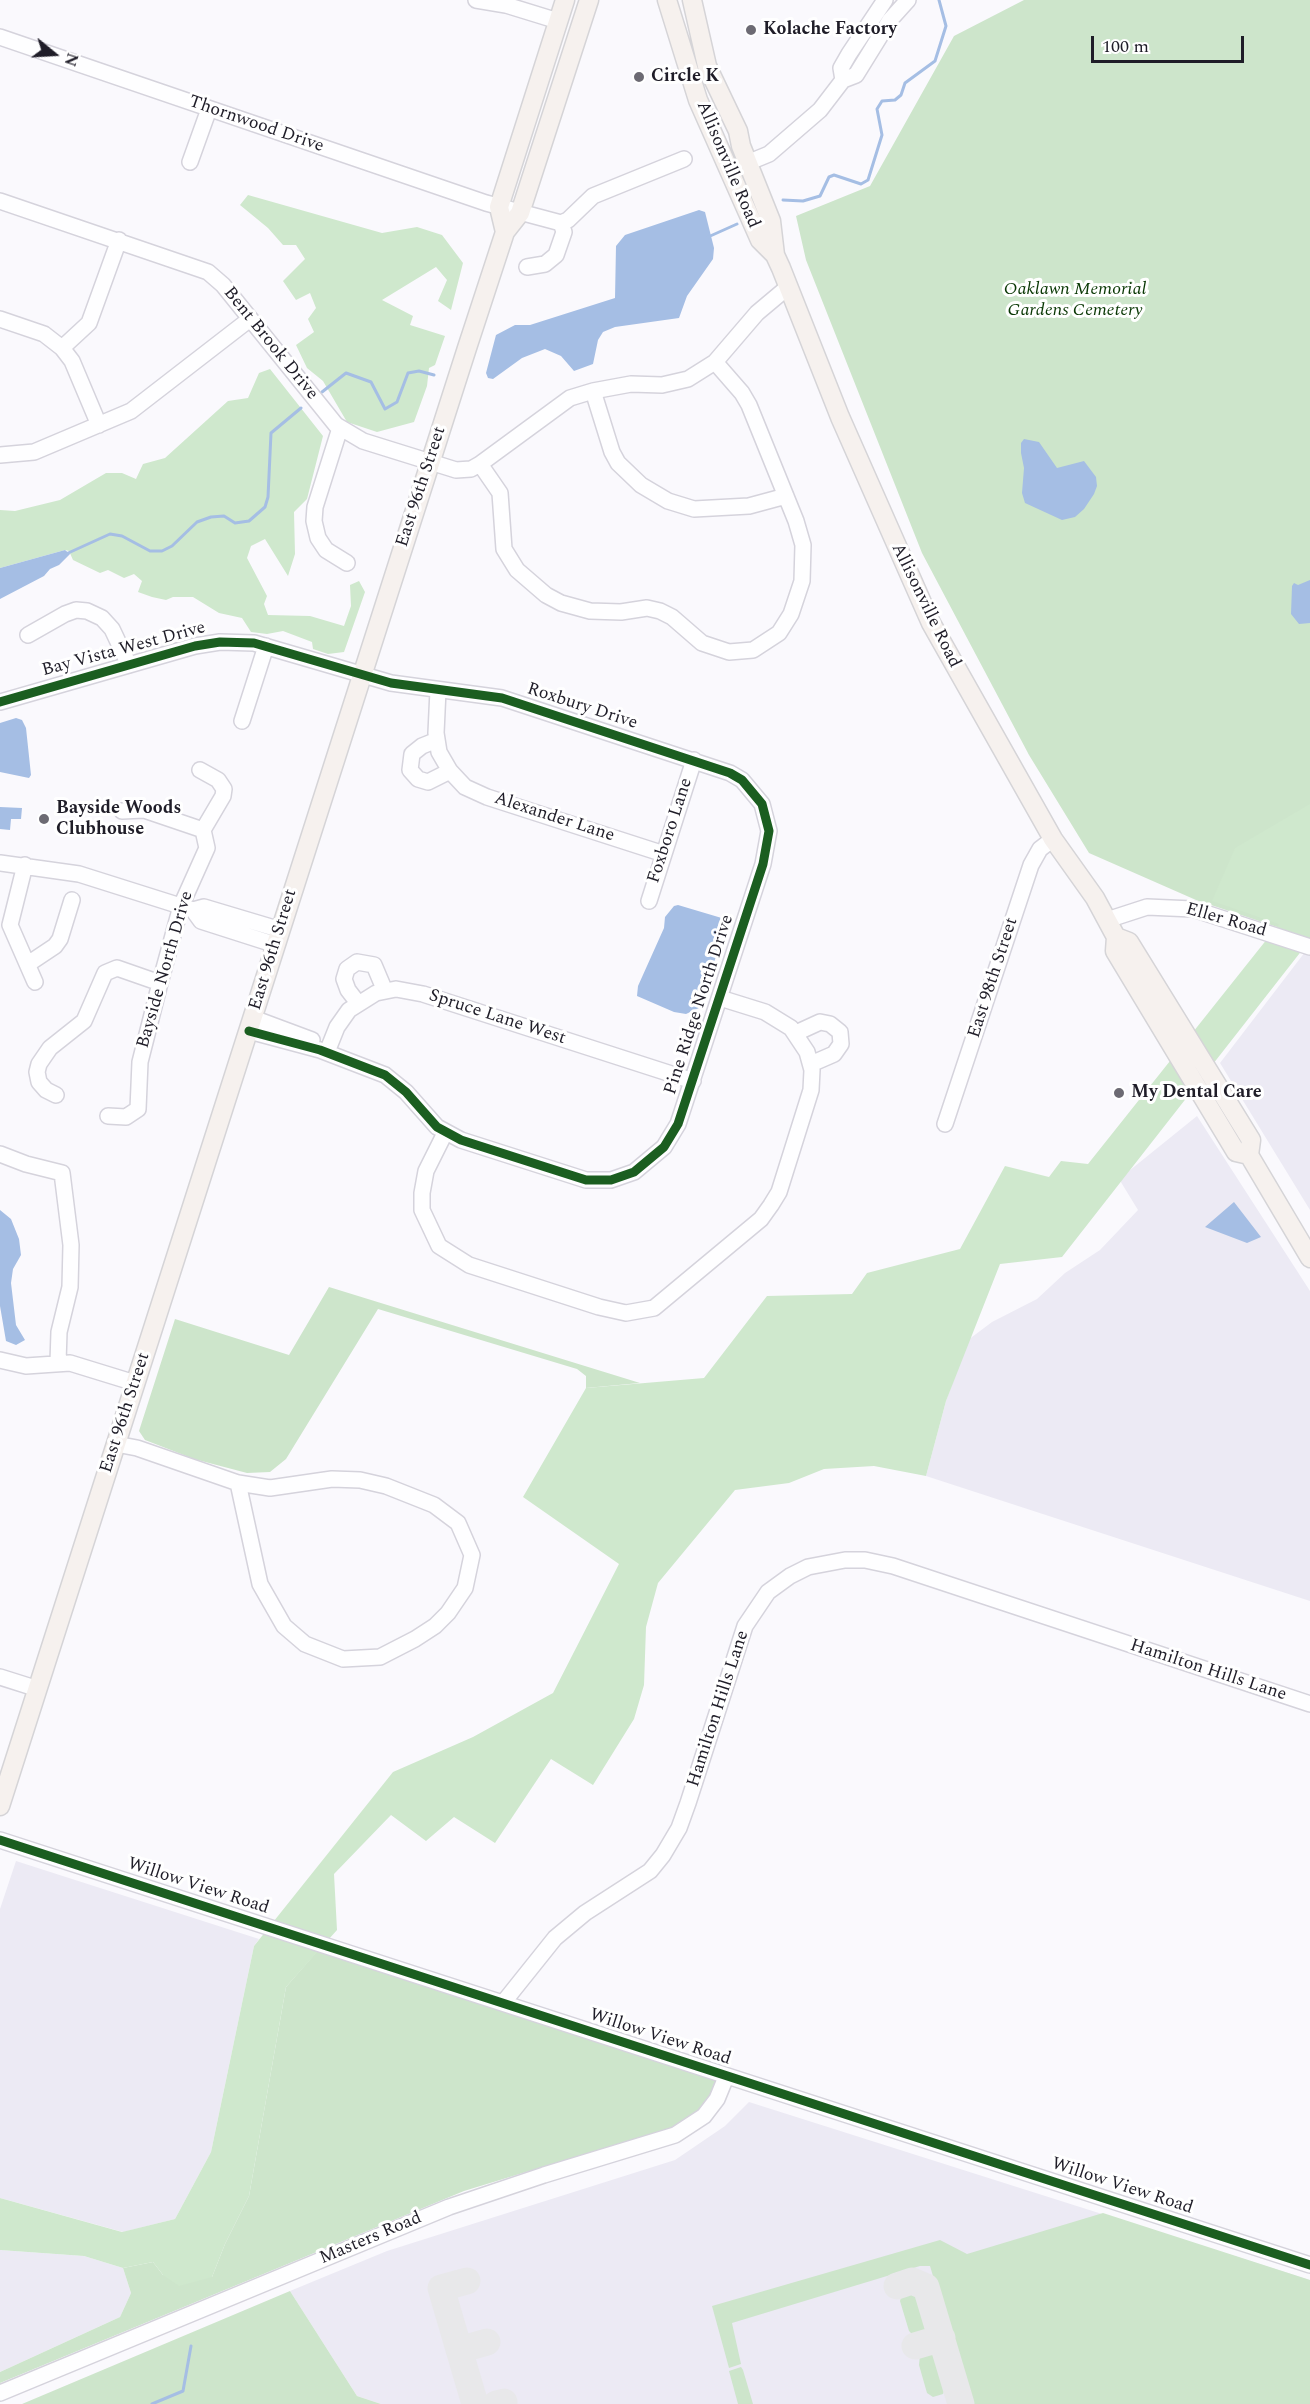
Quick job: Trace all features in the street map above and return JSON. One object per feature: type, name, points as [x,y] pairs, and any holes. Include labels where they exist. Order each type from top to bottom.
[{"type":"main road","name":"East 96th Street","points":[[0,1806],[505,232],[565,0]]},
{"type":"main road","name":"East 96th Street","points":[[510,210],[554,108],[589,0]]},
{"type":"main road","points":[[554,108],[567,94],[601,0]]},
{"type":"main road","name":"Allisonville Road","points":[[667,0],[698,99],[760,240],[775,255]]},
{"type":"main road","name":"Allisonville Road","points":[[692,0],[707,66],[738,131],[747,163],[771,221],[775,255],[840,417],[931,623],[1053,839],[1095,898],[1116,937],[1129,942],[1251,1140],[1249,1155],[1310,1258]]},
{"type":"street","points":[[476,0],[506,5],[558,21]]},
{"type":"street","points":[[843,80],[841,68],[885,0]]},
{"type":"street","points":[[730,170],[769,154],[820,110],[843,80],[856,75],[890,20],[908,0]]},
{"type":"street","name":"Thornwood Drive","points":[[0,37],[510,210],[561,223]]},
{"type":"street","points":[[190,162],[209,109]]},
{"type":"street","points":[[527,267],[545,264],[556,255],[564,232],[561,223],[568,220],[593,196],[684,159]]},
{"type":"street","name":"Bent Brook Drive","points":[[0,201],[208,272],[223,285],[329,419],[340,428],[363,441],[456,470],[471,469],[480,464]]},
{"type":"street","points":[[62,348],[89,323],[119,240]]},
{"type":"street","points":[[715,362],[742,393],[749,405],[803,545],[802,581],[791,614],[785,626],[771,640],[753,650],[729,652],[702,644],[672,617],[660,611],[647,608],[606,612],[561,603],[533,586],[517,570],[504,549],[500,493],[480,464],[556,407],[593,391],[632,384],[662,385],[688,379],[715,362],[757,313],[788,287]]},
{"type":"street","points":[[0,455],[14,456],[34,452],[137,407],[250,318]]},
{"type":"street","points":[[0,319],[44,334],[62,348],[72,362],[99,425]]},
{"type":"street","points":[[593,391],[618,464],[634,480],[668,501],[694,509],[749,506],[786,496]]},
{"type":"street","points":[[340,428],[314,513],[315,528],[323,546],[334,556],[347,563]]},
{"type":"street","points":[[28,635],[68,613],[87,611],[102,618],[112,629],[129,665]]},
{"type":"street","name":"Bay Vista West Drive","points":[[0,702],[216,642],[266,645],[361,676]]},
{"type":"street","points":[[242,721],[266,645]]},
{"type":"street","name":"Roxbury Drive","points":[[361,676],[415,688],[502,698],[694,760],[730,773],[742,780],[762,804],[767,819]]},
{"type":"street","name":"Alexander Lane","points":[[438,690],[437,740],[442,759],[465,787],[487,797],[664,854]]},
{"type":"street","points":[[437,740],[422,746],[412,754],[410,770],[418,779],[428,782],[450,771]]},
{"type":"street","name":"Foxboro Lane","points":[[648,901],[694,760]]},
{"type":"street","name":"Bayside North Drive","points":[[108,1116],[130,1115],[138,1110],[140,1062],[160,983],[207,848],[203,830],[224,789],[218,780],[200,770]]},
{"type":"street","points":[[122,811],[144,810],[203,830]]},
{"type":"street","name":"Pine Ridge North Drive","points":[[445,1133],[586,1180],[623,1177],[634,1172],[664,1147],[678,1124],[764,864],[769,842],[767,819]]},
{"type":"street","name":"East 98th Street","points":[[945,1124],[1031,865],[1040,849],[1053,839]]},
{"type":"street","points":[[0,863],[79,874],[187,908],[204,907],[278,937]]},
{"type":"street","points":[[25,865],[5,926],[28,964],[35,982]]},
{"type":"street","points":[[28,964],[48,953],[60,939],[72,900]]},
{"type":"street","name":"Eller Road","points":[[1107,920],[1147,907],[1193,909],[1310,947]]},
{"type":"street","points":[[358,1003],[348,990],[344,979],[347,969],[357,962],[374,965],[385,991]]},
{"type":"street","points":[[56,1095],[41,1085],[37,1069],[50,1048],[84,1022],[105,973],[117,969],[160,983]]},
{"type":"street","name":"Spruce Lane West","points":[[323,1051],[349,1010],[358,1003],[385,991],[396,989],[423,994],[693,1081]]},
{"type":"street","points":[[251,1024],[312,1040],[323,1051],[385,1075],[445,1133],[426,1171],[422,1193],[422,1210],[438,1246],[469,1265],[626,1313],[654,1308],[761,1219],[779,1192],[811,1090],[811,1064],[804,1044],[796,1033],[782,1020],[765,1012],[720,998]]},
{"type":"street","points":[[796,1033],[820,1022],[831,1024],[840,1032],[841,1044],[834,1054],[811,1064]]},
{"type":"street","points":[[0,1154],[26,1164],[62,1173],[71,1245],[70,1287],[59,1332],[58,1362]]},
{"type":"street","points":[[0,1360],[28,1366],[58,1362],[74,1364],[135,1383]]},
{"type":"street","points":[[116,1444],[137,1448],[238,1484],[270,1488],[314,1481],[360,1480],[410,1493],[442,1510],[464,1531],[472,1555],[465,1588],[457,1602],[435,1626],[394,1652],[380,1657],[355,1660],[319,1651],[295,1637],[284,1626],[267,1600],[260,1584],[238,1484]]},
{"type":"street","name":"Hamilton Hills Lane","points":[[503,2003],[555,1938],[585,1913],[650,1871],[663,1855],[685,1812],[745,1626],[768,1592],[790,1576],[808,1567],[845,1560],[865,1560],[893,1566],[1310,1704]]},
{"type":"street","points":[[0,1677],[38,1689]]},
{"type":"street","name":"Willow View Road","points":[[0,1840],[1310,2265]]},
{"type":"street","name":"Masters Road","points":[[0,2393],[449,2207],[675,2135],[696,2123],[711,2108],[722,2090],[726,2077]]},
{"type":"shaded area","points":[[1305,952],[1310,954],[1310,1210],[1220,1063]]},
{"type":"shaded area","points":[[1197,1116],[1310,1291],[1310,1601],[926,1476],[946,1401],[968,1340],[992,1322],[1037,1299],[1065,1273],[1100,1250],[1138,1210],[1119,1179]]},
{"type":"shaded area","points":[[16,1861],[259,1939],[254,1946],[211,2152],[175,2219],[123,2232],[0,2198],[0,1909]]},
{"type":"shaded area","points":[[749,2102],[1310,2280],[1310,2404],[381,2404],[357,2396],[290,2291],[387,2251],[675,2160],[725,2126]]},
{"type":"shaded area","points":[[0,2250],[84,2256],[123,2268],[131,2293],[120,2317],[0,2372]]},
{"type":"green space","name":"Oaklawn Memorial Gardens Cemetery","points":[[1024,0],[1310,0],[1310,938],[1196,900],[1089,853],[1029,755],[922,553],[806,260],[796,216],[870,186],[954,36]]},
{"type":"green space","points":[[248,195],[382,233],[417,227],[442,235],[463,263],[451,310],[438,301],[447,280],[436,267],[382,300],[413,316],[410,325],[445,336],[435,365],[429,368],[427,386],[414,422],[377,432],[347,422],[323,381],[307,368],[296,345],[314,332],[308,319],[316,308],[310,293],[296,300],[283,281],[305,259],[296,245],[283,245],[268,228],[240,205]]},
{"type":"green space","points":[[270,369],[323,436],[307,499],[294,512],[295,554],[288,576],[265,539],[251,546],[247,558],[267,596],[264,604],[268,615],[310,616],[344,626],[351,606],[350,585],[359,581],[365,592],[344,652],[328,654],[313,649],[312,642],[283,631],[267,634],[251,632],[242,618],[219,613],[193,597],[173,597],[166,600],[138,592],[142,581],[134,574],[124,578],[108,570],[100,573],[73,560],[69,551],[65,550],[0,568],[0,510],[15,511],[60,500],[106,473],[122,473],[136,479],[143,464],[165,458],[228,401],[248,398],[259,373]]},
{"type":"green space","points":[[1310,804],[1310,940],[1062,1257],[1000,1264],[946,1401],[926,1476],[874,1466],[824,1469],[789,1483],[735,1490],[658,1583],[646,1627],[644,1685],[634,1719],[593,1785],[551,1759],[495,1843],[454,1817],[426,1841],[391,1815],[334,1874],[337,1930],[286,1987],[249,2196],[225,2244],[212,2277],[179,2286],[163,2275],[153,2262],[123,2268],[84,2256],[0,2250],[0,2198],[122,2232],[175,2219],[211,2152],[254,1946],[393,1772],[473,1737],[553,1693],[619,1564],[523,1497],[586,1388],[704,1378],[767,1296],[852,1294],[867,1273],[960,1249],[1005,1166],[1049,1177],[1061,1161],[1088,1164],[1279,924],[1212,901],[1235,848]]},
{"type":"green space","points":[[329,1287],[640,1383],[586,1388],[586,1376],[577,1369],[378,1309],[286,1459],[270,1472],[247,1473],[194,1459],[145,1440],[139,1431],[175,1319],[289,1355]]},
{"type":"green space","points":[[320,1948],[716,2079],[711,2100],[696,2116],[673,2127],[464,2191],[0,2383],[0,2372],[120,2317],[131,2293],[123,2268],[153,2262],[163,2275],[212,2277],[225,2244],[249,2196],[286,1987]]},
{"type":"green space","points":[[1103,2213],[1310,2280],[1310,2404],[971,2404],[930,2266],[920,2266],[732,2323],[741,2364],[729,2368],[712,2306],[940,2240],[967,2254]]},
{"type":"green space","points":[[290,2291],[357,2396],[381,2404],[22,2404]]},
{"type":"green space","points":[[911,2292],[919,2296],[928,2326],[926,2333],[914,2336],[909,2331],[900,2301],[902,2295]]},
{"type":"green space","points":[[931,2352],[936,2355],[946,2386],[943,2394],[933,2397],[927,2393],[919,2365],[920,2355]]},
{"type":"green space","points":[[741,2367],[753,2404],[738,2404],[729,2371]]},
{"type":"water","points":[[699,210],[705,212],[714,248],[713,259],[687,296],[679,318],[615,327],[603,332],[598,340],[593,364],[574,371],[561,356],[545,349],[522,358],[493,379],[488,378],[486,373],[496,335],[515,325],[530,325],[615,298],[616,246],[625,235]]},
{"type":"water","points":[[1024,439],[1039,442],[1057,468],[1084,461],[1096,477],[1097,486],[1094,494],[1084,509],[1075,517],[1062,520],[1025,503],[1022,493],[1024,468],[1021,453],[1021,443]]},
{"type":"water","points":[[65,550],[70,554],[59,565],[50,569],[44,576],[0,599],[0,568]]},
{"type":"water","points":[[1310,580],[1310,623],[1299,624],[1291,614],[1292,586],[1294,583],[1298,585]]},
{"type":"water","points":[[16,718],[22,720],[26,728],[31,775],[29,778],[0,772],[0,723]]},
{"type":"water","points":[[0,807],[22,808],[21,819],[11,819],[10,830],[0,829]]},
{"type":"water","points":[[678,905],[725,919],[726,926],[699,1008],[686,1014],[674,1012],[637,996],[638,986],[664,928],[665,917],[674,906]]},
{"type":"water","points":[[1234,1202],[1261,1237],[1247,1243],[1205,1227]]},
{"type":"water","points":[[0,1210],[11,1219],[19,1239],[21,1255],[13,1269],[11,1283],[16,1325],[25,1340],[16,1345],[6,1341],[0,1306]]},
{"type":"waterway","points":[[783,200],[803,201],[820,196],[829,177],[834,175],[861,184],[868,180],[882,135],[877,109],[882,101],[895,100],[901,95],[905,83],[935,61],[946,26],[939,0]]},
{"type":"waterway","points":[[708,237],[737,224]]},
{"type":"waterway","points":[[322,392],[346,373],[371,382],[385,409],[397,402],[408,373],[419,371],[434,375]]},
{"type":"waterway","points":[[66,554],[110,534],[122,536],[150,551],[162,551],[172,546],[197,522],[211,517],[224,516],[235,523],[249,521],[265,507],[268,497],[271,433],[301,408]]},
{"type":"waterway","points":[[152,2404],[183,2391],[191,2346]]},
{"type":"taxiway","points":[[467,2281],[441,2288],[475,2404]]},
{"type":"taxiway","points":[[897,2286],[912,2281],[926,2287],[961,2404]]},
{"type":"taxiway","points":[[915,2346],[942,2338]]},
{"type":"taxiway","points":[[459,2350],[487,2342]]},
{"type":"taxiway","points":[[496,2404],[504,2402]]},
{"type":"cycle path","points":[[0,702],[195,646],[220,642],[254,643],[391,683],[502,698],[730,773],[742,780],[762,804],[769,831],[763,864],[678,1124],[664,1147],[634,1172],[611,1180],[586,1180],[461,1140],[437,1127],[406,1092],[385,1075],[320,1050],[249,1031]]},
{"type":"cycle path","points":[[0,1840],[1310,2265]]},
{"type":"place","name":"Kolache Factory","points":[[751,30]]},
{"type":"place","name":"Circle K","points":[[639,77]]},
{"type":"place","name":"Bayside Woods Clubhouse","points":[[44,819]]},
{"type":"place","name":"My Dental Care","points":[[1119,1093]]}]
